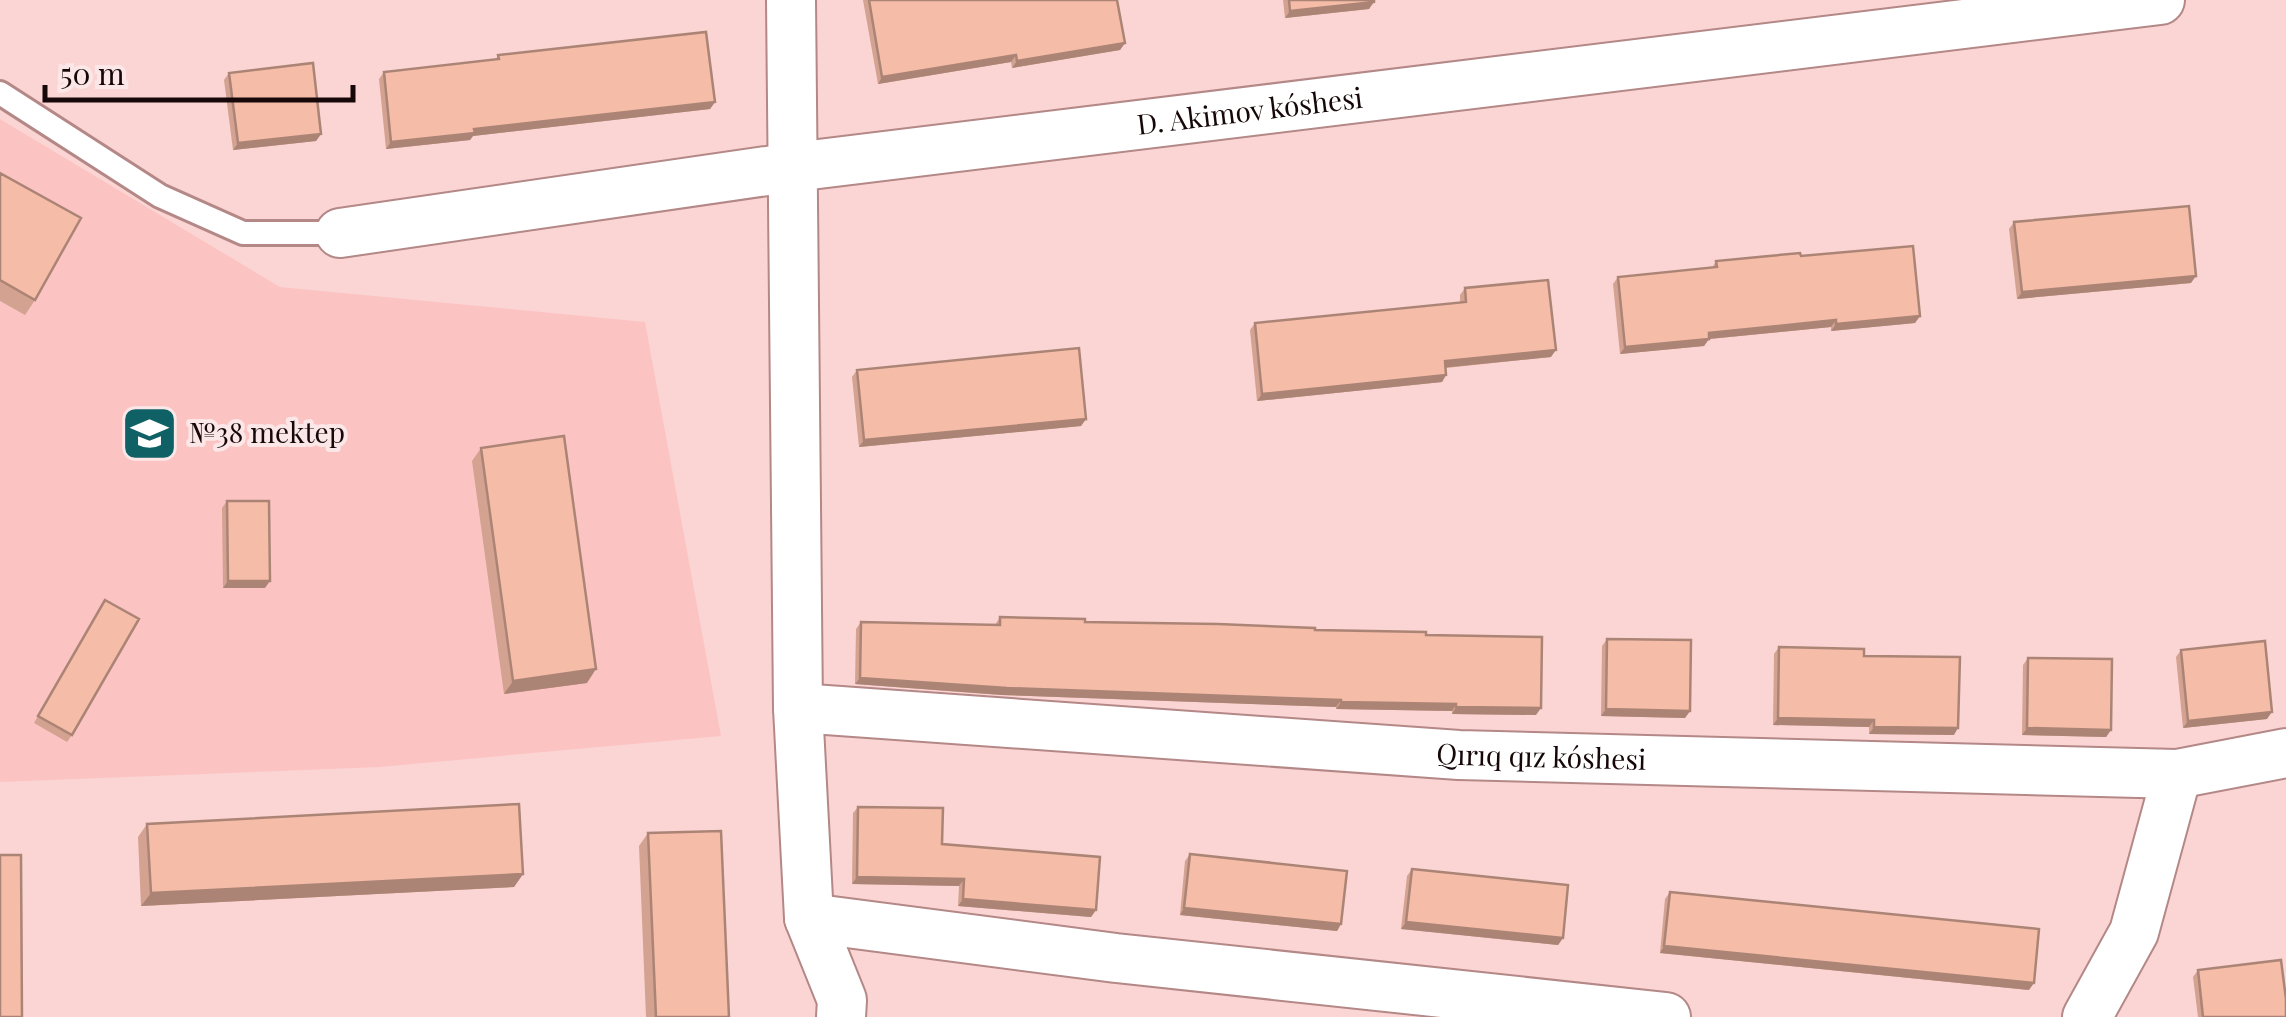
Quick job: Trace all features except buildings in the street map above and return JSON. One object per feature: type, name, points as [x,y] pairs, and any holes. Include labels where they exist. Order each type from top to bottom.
[{"type":"street","points":[[792,0],[798,708],[808,918],[842,1000],[840,1017]]},
{"type":"street","name":"D. Akimov kóshesi","points":[[340,233],[794,168],[2160,0]]},
{"type":"street","name":"Qırıq qız kóshesi","points":[[798,708],[1459,755],[2177,774],[2286,753]]},
{"type":"street","points":[[2087,1017],[2134,932],[2177,774]]},
{"type":"street","points":[[808,918],[1116,958],[1666,1017]]},
{"type":"lane","points":[[0,93],[160,196],[243,233],[340,233]]},
{"type":"shaded area","points":[[0,119],[280,287],[645,322],[721,736],[380,767],[0,782]]},
{"type":"place","name":"№38 mektep","points":[[150,433]]}]
